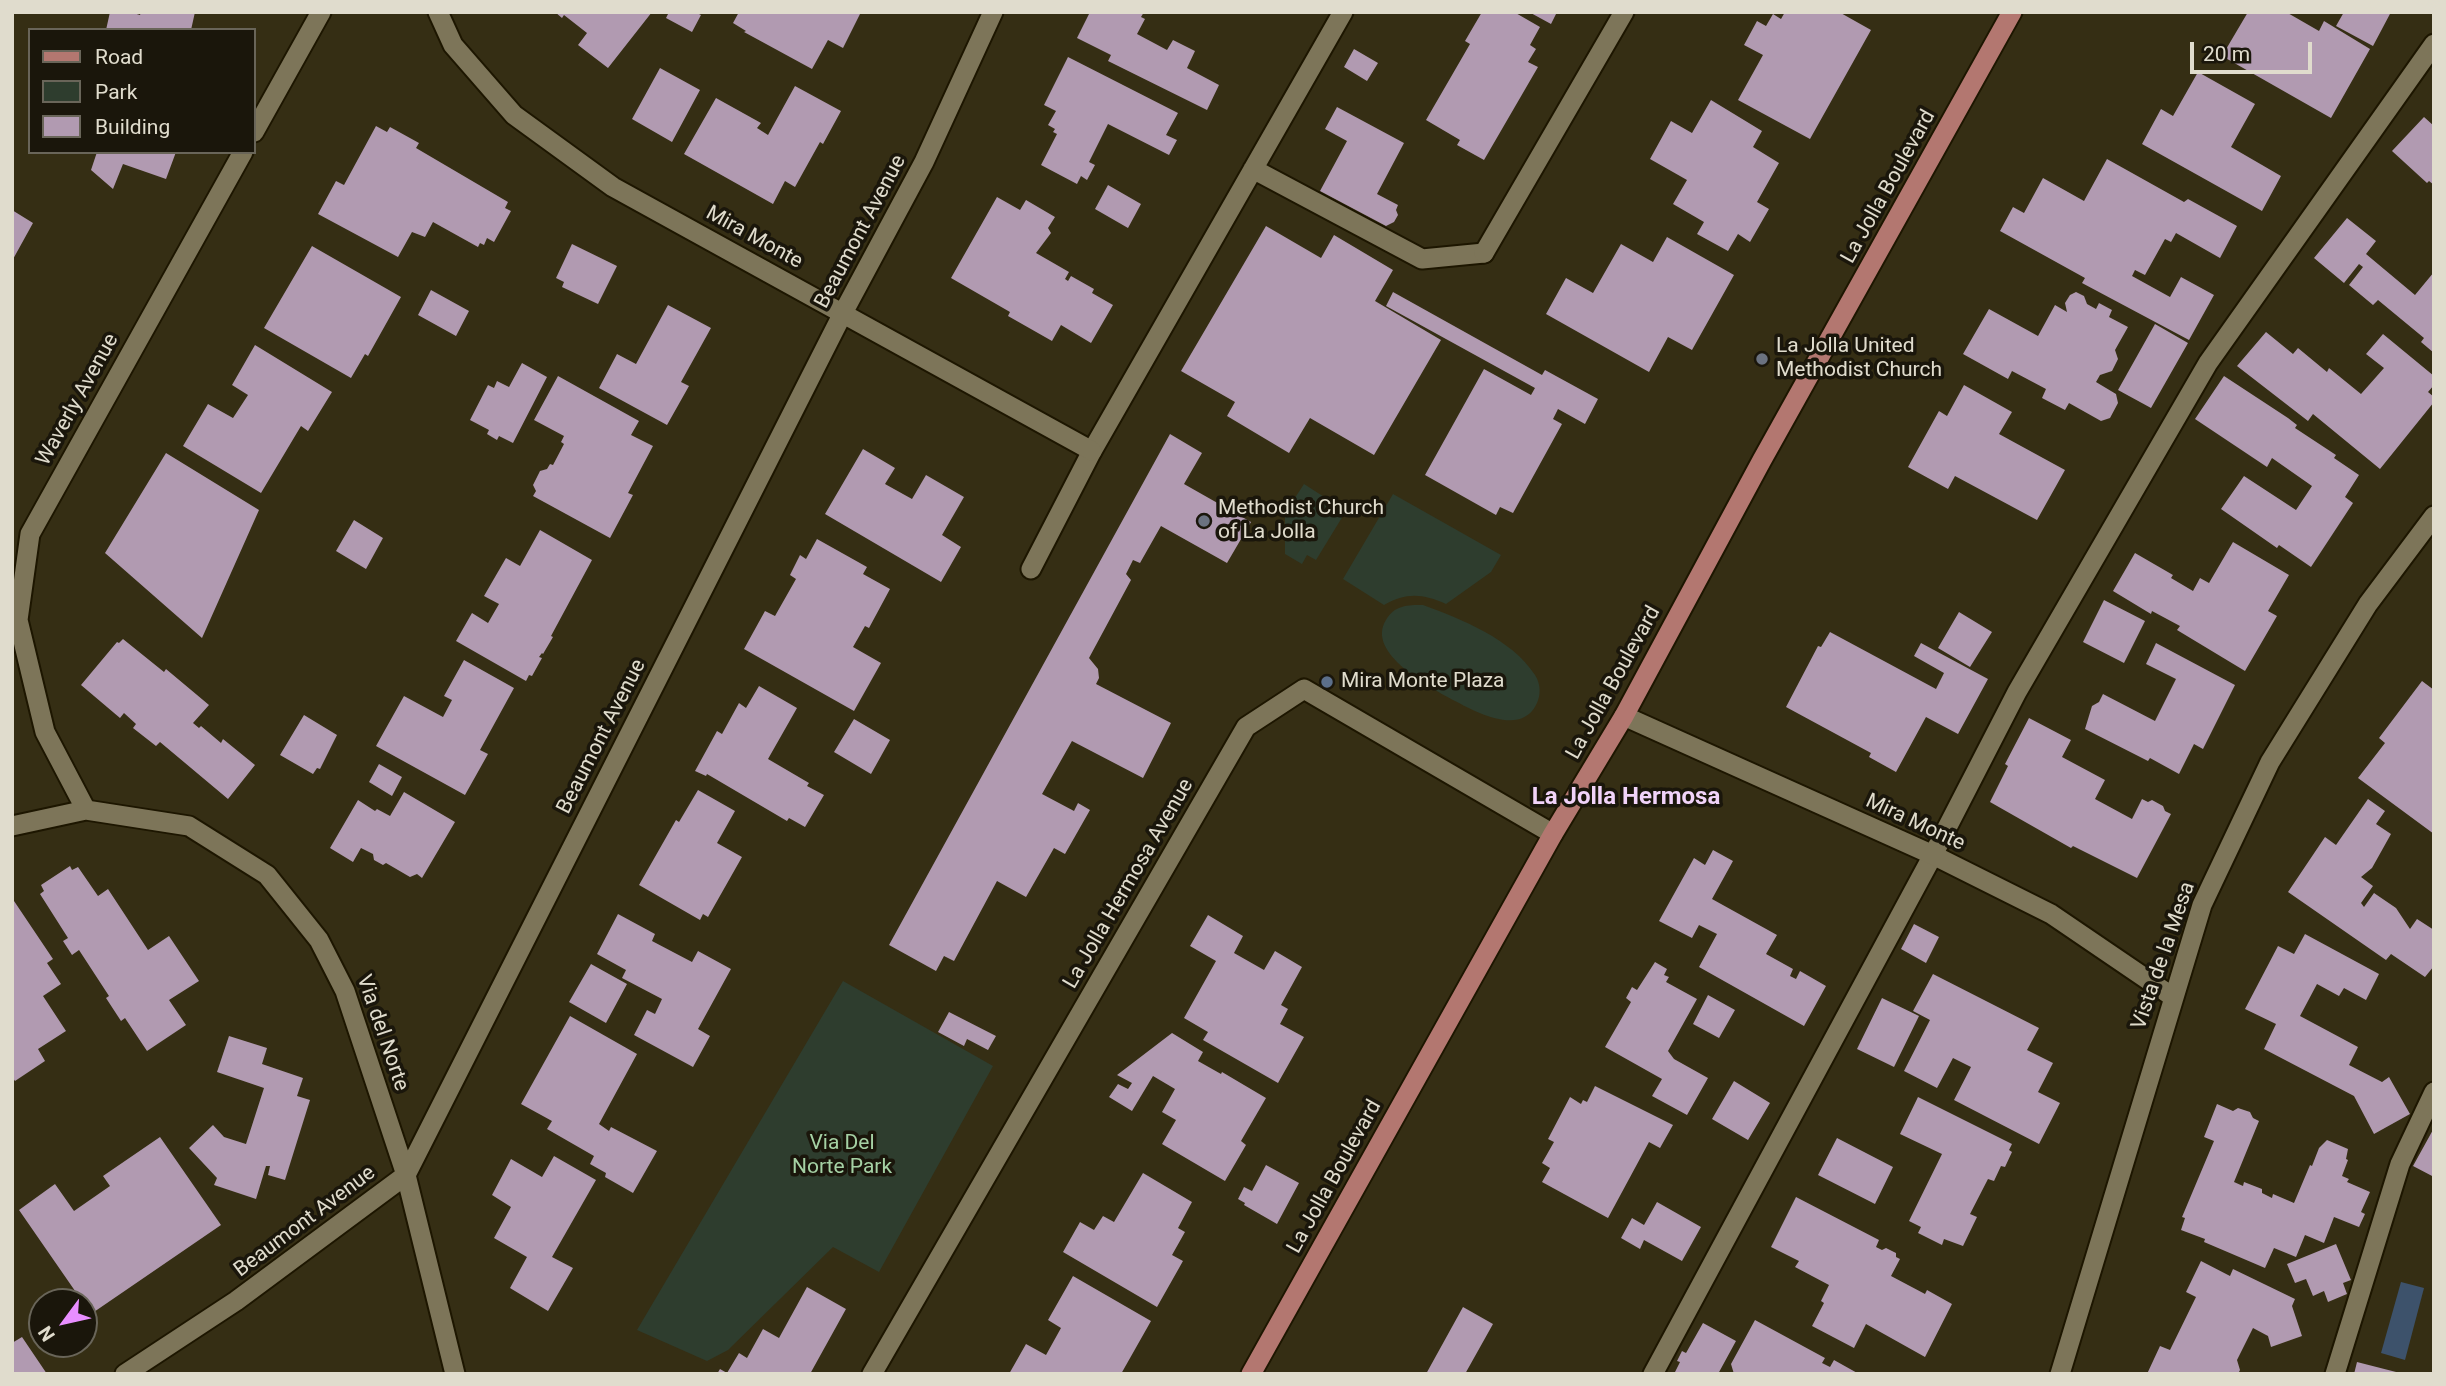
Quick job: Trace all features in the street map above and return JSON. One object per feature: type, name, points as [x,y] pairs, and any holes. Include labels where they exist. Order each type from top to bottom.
[{"type":"main road","name":"La Jolla Boulevard","points":[[1251,1374],[1553,834],[1624,716],[1769,448],[2012,12]]},
{"type":"street","points":[[256,128],[321,12]]},
{"type":"street","name":"Mira Monte","points":[[438,12],[453,45],[514,115],[613,187],[1092,452]]},
{"type":"street","name":"Beaumont Avenue","points":[[125,1374],[236,1301],[406,1175],[843,313],[924,162],[993,12]]},
{"type":"street","points":[[1031,569],[1092,452],[1343,12]]},
{"type":"street","points":[[1253,169],[1422,259],[1484,253],[1625,12]]},
{"type":"street","points":[[1653,1374],[1933,855],[2017,692],[2208,363],[2434,44]]},
{"type":"street","name":"Waverly Avenue","points":[[86,810],[45,732],[18,620],[30,534],[242,154]]},
{"type":"street","name":"Vista de la Mesa","points":[[2060,1374],[2202,905],[2270,762],[2368,604],[2434,516]]},
{"type":"street","name":"La Jolla Hermosa Avenue","points":[[872,1374],[1246,727],[1304,689],[1553,834]]},
{"type":"street","name":"Mira Monte","points":[[1624,716],[1933,855],[2051,914],[2173,997]]},
{"type":"street","points":[[12,826],[86,810]]},
{"type":"street","name":"Via del Norte","points":[[86,810],[189,826],[267,875],[319,940],[345,991],[406,1175],[455,1374]]},
{"type":"street","points":[[2335,1374],[2400,1164],[2434,1092]]},
{"type":"green space","points":[[1304,484],[1346,511],[1316,560],[1307,555],[1302,564],[1285,554],[1285,513]]},
{"type":"green space","points":[[1393,494],[1501,555],[1491,572],[1446,604],[1430,598],[1408,596],[1384,605],[1343,579]]},
{"type":"green space","points":[[1423,605],[1485,632],[1525,662],[1537,679],[1540,690],[1538,701],[1529,714],[1520,719],[1509,720],[1474,711],[1417,678],[1392,657],[1382,632],[1386,620],[1397,609]]},
{"type":"green space","name":"Via Del Norte Park","points":[[843,981],[993,1066],[879,1272],[833,1247],[728,1350],[707,1361],[637,1330]]},
{"type":"water","points":[[2401,1282],[2424,1288],[2405,1360],[2381,1353]]},
{"type":"building","points":[[110,12],[140,15],[141,12],[195,12],[191,28],[106,28]]},
{"type":"building","points":[[555,12],[652,12],[608,68],[578,45],[587,33],[564,15],[562,18]]},
{"type":"building","points":[[669,12],[695,12],[701,15],[692,32],[666,18]]},
{"type":"building","points":[[739,12],[861,12],[843,48],[828,40],[812,69],[744,32],[746,31],[733,23]]},
{"type":"building","points":[[1090,12],[1144,12],[1141,17],[1145,19],[1137,34],[1167,50],[1173,40],[1195,51],[1187,68],[1219,85],[1207,110],[1108,61],[1111,55],[1077,38]]},
{"type":"building","points":[[1482,12],[1514,12],[1540,27],[1530,45],[1536,49],[1528,62],[1538,67],[1484,160],[1457,145],[1460,140],[1426,120],[1470,44],[1465,41]]},
{"type":"building","points":[[1529,12],[1557,12],[1551,24]]},
{"type":"building","points":[[1785,12],[1839,12],[1871,30],[1810,139],[1738,100],[1763,55],[1744,45],[1757,21],[1766,26],[1773,14],[1781,19]]},
{"type":"building","points":[[2248,12],[2286,12],[2319,31],[2324,21],[2370,49],[2331,118],[2222,56]]},
{"type":"building","points":[[2344,12],[2391,12],[2373,46],[2336,26]]},
{"type":"building","points":[[1354,49],[1378,63],[1367,81],[1344,67]]},
{"type":"building","points":[[1068,57],[1178,113],[1166,135],[1177,140],[1169,155],[1108,124],[1089,162],[1095,165],[1087,180],[1081,176],[1077,184],[1041,165],[1057,134],[1053,132],[1055,129],[1048,125],[1056,111],[1044,105]]},
{"type":"building","points":[[660,68],[700,90],[672,142],[632,119]]},
{"type":"building","points":[[2198,72],[2255,104],[2231,147],[2281,176],[2262,211],[2142,144],[2161,109],[2173,116]]},
{"type":"building","points":[[795,86],[841,111],[795,187],[785,181],[773,204],[684,154],[716,98],[761,123],[757,128],[768,135]]},
{"type":"building","points":[[1711,100],[1762,131],[1753,147],[1779,163],[1757,202],[1769,209],[1750,242],[1738,234],[1728,251],[1697,234],[1704,222],[1673,204],[1687,180],[1650,159],[1671,121],[1692,133]]},
{"type":"building","points":[[1337,107],[1404,143],[1377,194],[1398,205],[1398,215],[1394,222],[1386,226],[1320,191],[1347,141],[1325,129]]},
{"type":"building","points":[[2424,117],[2434,126],[2434,185],[2429,181],[2427,183],[2392,151]]},
{"type":"building","points":[[376,126],[387,132],[390,127],[419,143],[416,148],[508,202],[505,208],[511,211],[494,242],[487,238],[484,245],[480,243],[478,247],[433,222],[425,237],[412,232],[398,257],[318,214],[336,181],[344,185]]},
{"type":"building","points":[[96,154],[175,154],[166,179],[123,164],[113,189],[91,170]]},
{"type":"building","points":[[2107,159],[2184,202],[2188,199],[2237,226],[2220,258],[2176,233],[2171,242],[2165,239],[2145,275],[2135,270],[2132,276],[2170,297],[2181,277],[2214,295],[2189,340],[2082,283],[2085,278],[2000,231],[2013,207],[2024,213],[2043,178],[2084,201]]},
{"type":"building","points":[[1108,185],[1141,204],[1128,228],[1095,209]]},
{"type":"building","points":[[997,197],[1020,210],[1026,200],[1055,217],[1048,228],[1051,233],[1036,253],[1069,272],[1065,279],[1068,281],[1071,276],[1094,289],[1092,293],[1113,305],[1091,343],[1061,325],[1052,341],[1008,316],[1010,312],[951,278]]},
{"type":"building","points":[[12,210],[33,223],[12,261]]},
{"type":"building","points":[[2347,218],[2376,241],[2366,254],[2415,295],[2434,272],[2434,353],[2421,342],[2424,338],[2378,300],[2373,305],[2349,285],[2363,267],[2359,264],[2344,283],[2314,258]]},
{"type":"building","points":[[1266,226],[1321,258],[1334,235],[1393,270],[1375,301],[1441,340],[1374,455],[1310,418],[1289,453],[1227,416],[1235,402],[1181,371]]},
{"type":"building","points":[[1667,237],[1734,275],[1692,350],[1668,337],[1649,372],[1546,314],[1566,278],[1593,293],[1621,244],[1653,262]]},
{"type":"building","points":[[572,244],[617,266],[598,304],[562,287],[564,282],[556,278]]},
{"type":"building","points":[[312,246],[401,297],[368,356],[365,354],[351,378],[264,328]]},
{"type":"building","points":[[431,290],[469,311],[456,336],[418,315]]},
{"type":"building","points":[[1393,292],[1542,375],[1545,370],[1598,399],[1585,424],[1558,409],[1553,419],[1562,424],[1513,513],[1500,507],[1496,515],[1425,475],[1484,369],[1531,395],[1535,388],[1386,306]]},
{"type":"building","points":[[2076,292],[2084,296],[2087,304],[2096,309],[2099,303],[2112,310],[2109,317],[2128,327],[2115,350],[2118,359],[2112,371],[2100,375],[2096,382],[2116,394],[2118,403],[2110,418],[2101,421],[2069,403],[2065,410],[2042,398],[2046,389],[2012,371],[2008,379],[1963,354],[1989,309],[2038,336],[2055,305],[2067,312],[2065,303],[2070,295]]},
{"type":"building","points":[[668,305],[711,328],[681,382],[689,386],[667,425],[599,388],[617,354],[636,364]]},
{"type":"building","points":[[2155,324],[2188,343],[2151,408],[2118,390]]},
{"type":"building","points":[[2266,332],[2293,354],[2298,348],[2327,372],[2329,368],[2361,394],[2384,368],[2366,354],[2383,334],[2434,376],[2434,385],[2428,392],[2434,397],[2434,402],[2380,469],[2313,414],[2308,421],[2237,366]]},
{"type":"building","points":[[255,345],[332,392],[308,431],[301,426],[261,493],[183,446],[208,404],[233,418],[248,395],[232,385]]},
{"type":"building","points":[[522,363],[547,377],[513,443],[499,436],[497,440],[487,434],[489,430],[470,420],[488,385],[494,388],[497,381],[509,387]]},
{"type":"building","points":[[558,376],[639,421],[631,435],[653,446],[628,493],[633,495],[610,538],[533,496],[536,491],[533,485],[540,471],[547,469],[550,464],[553,465],[564,444],[561,442],[564,436],[534,420]]},
{"type":"building","points":[[2224,376],[2288,418],[2297,425],[2295,428],[2336,455],[2334,458],[2359,475],[2345,497],[2353,503],[2311,567],[2279,545],[2277,548],[2221,509],[2244,476],[2296,510],[2312,486],[2272,458],[2267,467],[2195,419]]},
{"type":"building","points":[[1964,385],[2012,412],[1999,434],[2065,470],[2037,520],[1955,476],[1948,489],[1908,467],[1939,411],[1947,416]]},
{"type":"building","points":[[1170,434],[1202,453],[1184,484],[1251,522],[1227,563],[1161,526],[1140,563],[1133,560],[1126,574],[1131,580],[1089,658],[1098,669],[1099,678],[1096,684],[1171,723],[1143,778],[1072,741],[1042,794],[1074,811],[1078,803],[1090,810],[1065,854],[1054,848],[1026,897],[997,881],[954,961],[944,956],[936,971],[889,945]]},
{"type":"building","points":[[863,449],[895,468],[885,484],[912,499],[926,475],[964,497],[942,535],[961,547],[941,582],[825,514]]},
{"type":"building","points":[[166,453],[259,510],[202,638],[105,553]]},
{"type":"building","points":[[354,520],[383,538],[366,569],[336,551]]},
{"type":"building","points":[[540,530],[592,560],[551,636],[553,637],[539,657],[542,658],[526,681],[456,641],[472,613],[488,623],[499,604],[484,596],[506,558],[520,566]]},
{"type":"building","points":[[817,539],[867,567],[863,574],[890,589],[869,628],[865,626],[853,647],[881,663],[854,711],[744,649],[765,611],[775,616],[796,579],[790,575],[800,555],[806,559]]},
{"type":"building","points":[[2233,542],[2289,575],[2268,611],[2277,616],[2245,671],[2177,630],[2180,626],[2152,611],[2151,614],[2113,591],[2135,553],[2173,575],[2171,578],[2193,591],[2200,578],[2209,583]]},
{"type":"building","points":[[2104,600],[2145,621],[2124,663],[2083,642]]},
{"type":"building","points":[[1959,612],[1992,632],[1970,667],[1938,648]]},
{"type":"building","points":[[1830,632],[1936,689],[1944,673],[1914,656],[1921,643],[1988,679],[1958,734],[1926,717],[1896,772],[1869,757],[1871,753],[1786,707],[1818,646],[1821,647]]},
{"type":"building","points":[[123,639],[164,672],[166,669],[209,705],[193,723],[199,728],[201,726],[221,743],[223,739],[255,765],[228,799],[160,742],[156,746],[133,728],[136,724],[124,713],[120,718],[81,685],[117,642]]},
{"type":"building","points":[[2156,643],[2235,685],[2203,749],[2194,744],[2179,774],[2085,729],[2092,706],[2099,702],[2103,694],[2155,721],[2176,679],[2146,664]]},
{"type":"building","points":[[464,660],[514,688],[480,750],[488,754],[465,795],[376,746],[404,696],[443,717],[452,700],[444,696]]},
{"type":"building","points":[[2422,681],[2434,690],[2434,834],[2358,778],[2385,743],[2379,738]]},
{"type":"building","points":[[759,686],[797,708],[768,759],[824,795],[805,827],[789,818],[787,821],[707,774],[706,776],[695,771],[717,731],[722,734],[739,703],[746,708]]},
{"type":"building","points":[[304,715],[337,735],[320,769],[317,768],[313,774],[280,755]]},
{"type":"building","points":[[2029,718],[2071,740],[2062,757],[2105,780],[2095,799],[2132,819],[2142,799],[2148,802],[2152,800],[2171,814],[2137,878],[2073,846],[2071,848],[1990,802],[2008,766],[2005,764]]},
{"type":"building","points":[[854,719],[890,740],[871,774],[834,752]]},
{"type":"building","points":[[379,764],[402,777],[392,796],[369,782]]},
{"type":"building","points":[[698,790],[735,811],[717,843],[742,857],[708,917],[703,914],[700,920],[639,885],[676,820],[679,822]]},
{"type":"building","points":[[404,792],[455,822],[422,878],[417,874],[410,877],[386,863],[383,865],[374,860],[373,854],[361,848],[353,862],[330,848],[358,800],[375,811],[377,809],[390,816]]},
{"type":"building","points":[[2368,799],[2385,811],[2376,824],[2391,834],[2372,868],[2361,877],[2373,886],[2361,903],[2364,907],[2374,893],[2396,908],[2410,929],[2417,919],[2434,930],[2434,966],[2425,977],[2391,954],[2386,960],[2288,892],[2325,837],[2336,845]]},
{"type":"building","points":[[1713,850],[1733,861],[1712,899],[1777,935],[1766,954],[1793,969],[1790,976],[1796,979],[1800,971],[1826,986],[1804,1026],[1699,967],[1717,934],[1699,925],[1692,938],[1659,921],[1694,858],[1705,865]]},
{"type":"building","points":[[70,866],[72,870],[78,867],[98,896],[108,889],[148,950],[169,936],[199,981],[169,1000],[186,1025],[147,1051],[125,1018],[121,1021],[106,998],[109,996],[79,950],[72,955],[63,941],[68,938],[40,894],[44,891],[41,885]]},
{"type":"building","points":[[12,898],[53,959],[47,963],[61,984],[43,996],[66,1031],[38,1049],[45,1061],[15,1081],[12,1077]]},
{"type":"building","points":[[618,914],[655,934],[652,941],[692,962],[698,951],[731,969],[698,1029],[710,1036],[693,1067],[634,1035],[647,1010],[655,1014],[662,999],[622,978],[626,970],[597,954]]},
{"type":"building","points":[[1208,915],[1243,936],[1234,953],[1264,970],[1275,951],[1302,967],[1281,1005],[1288,1009],[1280,1024],[1304,1037],[1278,1083],[1203,1040],[1208,1032],[1184,1018],[1216,961],[1190,946]]},
{"type":"building","points":[[1914,924],[1939,937],[1926,963],[1901,949]]},
{"type":"building","points":[[2305,934],[2379,974],[2366,1000],[2344,988],[2339,996],[2317,984],[2300,1016],[2358,1047],[2349,1065],[2382,1082],[2389,1077],[2410,1114],[2374,1134],[2354,1096],[2264,1049],[2276,1024],[2245,1009],[2278,946],[2294,954]]},
{"type":"building","points":[[1655,962],[1667,969],[1664,975],[1669,977],[1666,982],[1697,999],[1668,1051],[1674,1059],[1708,1078],[1687,1115],[1652,1096],[1662,1079],[1605,1047],[1631,1002],[1626,998],[1632,987],[1637,990]]},
{"type":"building","points":[[591,964],[627,984],[606,1023],[569,1002]]},
{"type":"building","points":[[1933,974],[2039,1028],[2027,1050],[2053,1063],[2038,1092],[2060,1103],[2039,1144],[1954,1100],[1971,1067],[1953,1058],[1937,1088],[1904,1071],[1930,1020],[1913,1011]]},
{"type":"building","points":[[1708,995],[1735,1010],[1719,1038],[1693,1024]]},
{"type":"building","points":[[1882,998],[1919,1016],[1894,1067],[1857,1049]]},
{"type":"building","points":[[949,1012],[996,1036],[988,1050],[967,1039],[964,1046],[938,1032]]},
{"type":"building","points":[[570,1016],[637,1054],[599,1124],[609,1131],[611,1127],[657,1151],[633,1193],[605,1177],[606,1173],[590,1164],[594,1156],[547,1129],[552,1121],[521,1104]]},
{"type":"building","points":[[1172,1033],[1203,1052],[1198,1061],[1266,1098],[1241,1141],[1246,1145],[1225,1181],[1162,1144],[1176,1120],[1162,1112],[1175,1089],[1153,1076],[1132,1111],[1109,1097],[1118,1084],[1128,1089],[1132,1083],[1117,1075]]},
{"type":"building","points":[[229,1036],[267,1048],[262,1064],[303,1078],[297,1096],[310,1100],[285,1180],[268,1175],[270,1166],[266,1166],[256,1199],[214,1185],[217,1178],[189,1148],[213,1125],[224,1137],[246,1144],[264,1088],[217,1072]]},
{"type":"building","points":[[1734,1081],[1770,1103],[1748,1140],[1712,1119]]},
{"type":"building","points":[[1595,1086],[1673,1125],[1660,1148],[1649,1142],[1608,1218],[1542,1182],[1550,1168],[1542,1163],[1554,1142],[1548,1139],[1570,1097],[1581,1104],[1583,1100],[1587,1102]]},
{"type":"building","points":[[1918,1097],[2012,1144],[2009,1150],[2012,1152],[2005,1167],[2001,1166],[1994,1181],[1988,1179],[1970,1214],[1977,1217],[1963,1246],[1944,1239],[1942,1245],[1918,1233],[1921,1227],[1909,1221],[1942,1154],[1900,1134]]},
{"type":"building","points":[[2217,1104],[2233,1111],[2238,1108],[2250,1112],[2253,1118],[2259,1121],[2234,1182],[2243,1186],[2244,1182],[2262,1189],[2262,1193],[2272,1198],[2273,1194],[2294,1203],[2310,1165],[2312,1166],[2319,1148],[2327,1140],[2348,1149],[2348,1160],[2342,1176],[2349,1179],[2347,1182],[2370,1192],[2361,1212],[2365,1214],[2359,1227],[2334,1217],[2324,1243],[2305,1235],[2296,1257],[2274,1248],[2265,1268],[2181,1230],[2185,1218],[2182,1217],[2214,1141],[2204,1137]]},
{"type":"building","points":[[2434,1128],[2434,1177],[2413,1166]]},
{"type":"building","points":[[160,1137],[221,1225],[98,1309],[98,1288],[73,1288],[19,1210],[55,1184],[74,1211],[110,1186],[103,1176]]},
{"type":"building","points":[[1837,1138],[1893,1167],[1875,1204],[1818,1175]]},
{"type":"building","points":[[554,1156],[596,1180],[552,1257],[573,1268],[548,1311],[510,1288],[527,1257],[494,1238],[511,1207],[492,1195],[511,1159],[542,1177]]},
{"type":"building","points":[[1266,1165],[1299,1183],[1277,1224],[1238,1199],[1244,1187],[1252,1191]]},
{"type":"building","points":[[1143,1173],[1192,1202],[1178,1228],[1185,1232],[1172,1255],[1183,1261],[1157,1307],[1063,1252],[1080,1222],[1094,1230],[1103,1216],[1114,1222]]},
{"type":"building","points":[[1796,1197],[1879,1240],[1876,1247],[1896,1253],[1896,1257],[1900,1259],[1891,1276],[1925,1294],[1927,1290],[1952,1304],[1925,1357],[1866,1324],[1854,1348],[1812,1326],[1824,1303],[1821,1301],[1829,1285],[1795,1267],[1799,1261],[1771,1247]]},
{"type":"building","points":[[1657,1202],[1701,1227],[1682,1261],[1644,1240],[1640,1249],[1621,1238],[1632,1218],[1644,1225]]},
{"type":"building","points":[[2336,1244],[2351,1280],[2343,1283],[2347,1294],[2328,1302],[2324,1291],[2313,1296],[2306,1279],[2295,1283],[2287,1264]]},
{"type":"building","points":[[2201,1261],[2230,1276],[2233,1269],[2295,1299],[2292,1306],[2302,1336],[2271,1347],[2268,1336],[2253,1328],[2237,1360],[2240,1370],[2238,1374],[2147,1374],[2160,1346],[2170,1350],[2196,1297],[2186,1292]]},
{"type":"building","points":[[1073,1276],[1151,1321],[1121,1374],[1009,1374],[1026,1344],[1046,1355],[1061,1328],[1048,1320]]},
{"type":"building","points":[[807,1287],[846,1309],[810,1374],[717,1374],[720,1369],[727,1373],[739,1353],[747,1358],[763,1329],[779,1338]]},
{"type":"building","points":[[1463,1307],[1493,1324],[1465,1374],[1426,1374]]},
{"type":"building","points":[[1755,1320],[1825,1358],[1822,1363],[1830,1367],[1834,1360],[1859,1374],[1734,1374],[1731,1364]]},
{"type":"building","points":[[1703,1323],[1736,1341],[1718,1374],[1674,1374],[1682,1351],[1686,1353]]},
{"type":"building","points":[[22,1337],[28,1346],[28,1358],[36,1358],[47,1374],[12,1374],[12,1343]]},
{"type":"building","points":[[2357,1362],[2400,1373],[2400,1374],[2354,1374]]},
{"type":"place","name":"La Jolla United Methodist Church","points":[[1762,359]]},
{"type":"place","name":"Methodist Church of La Jolla","points":[[1204,521]]},
{"type":"place","name":"Mira Monte Plaza","points":[[1327,682]]},
{"type":"district","name":"La Jolla Hermosa","points":[[1626,798]]}]
